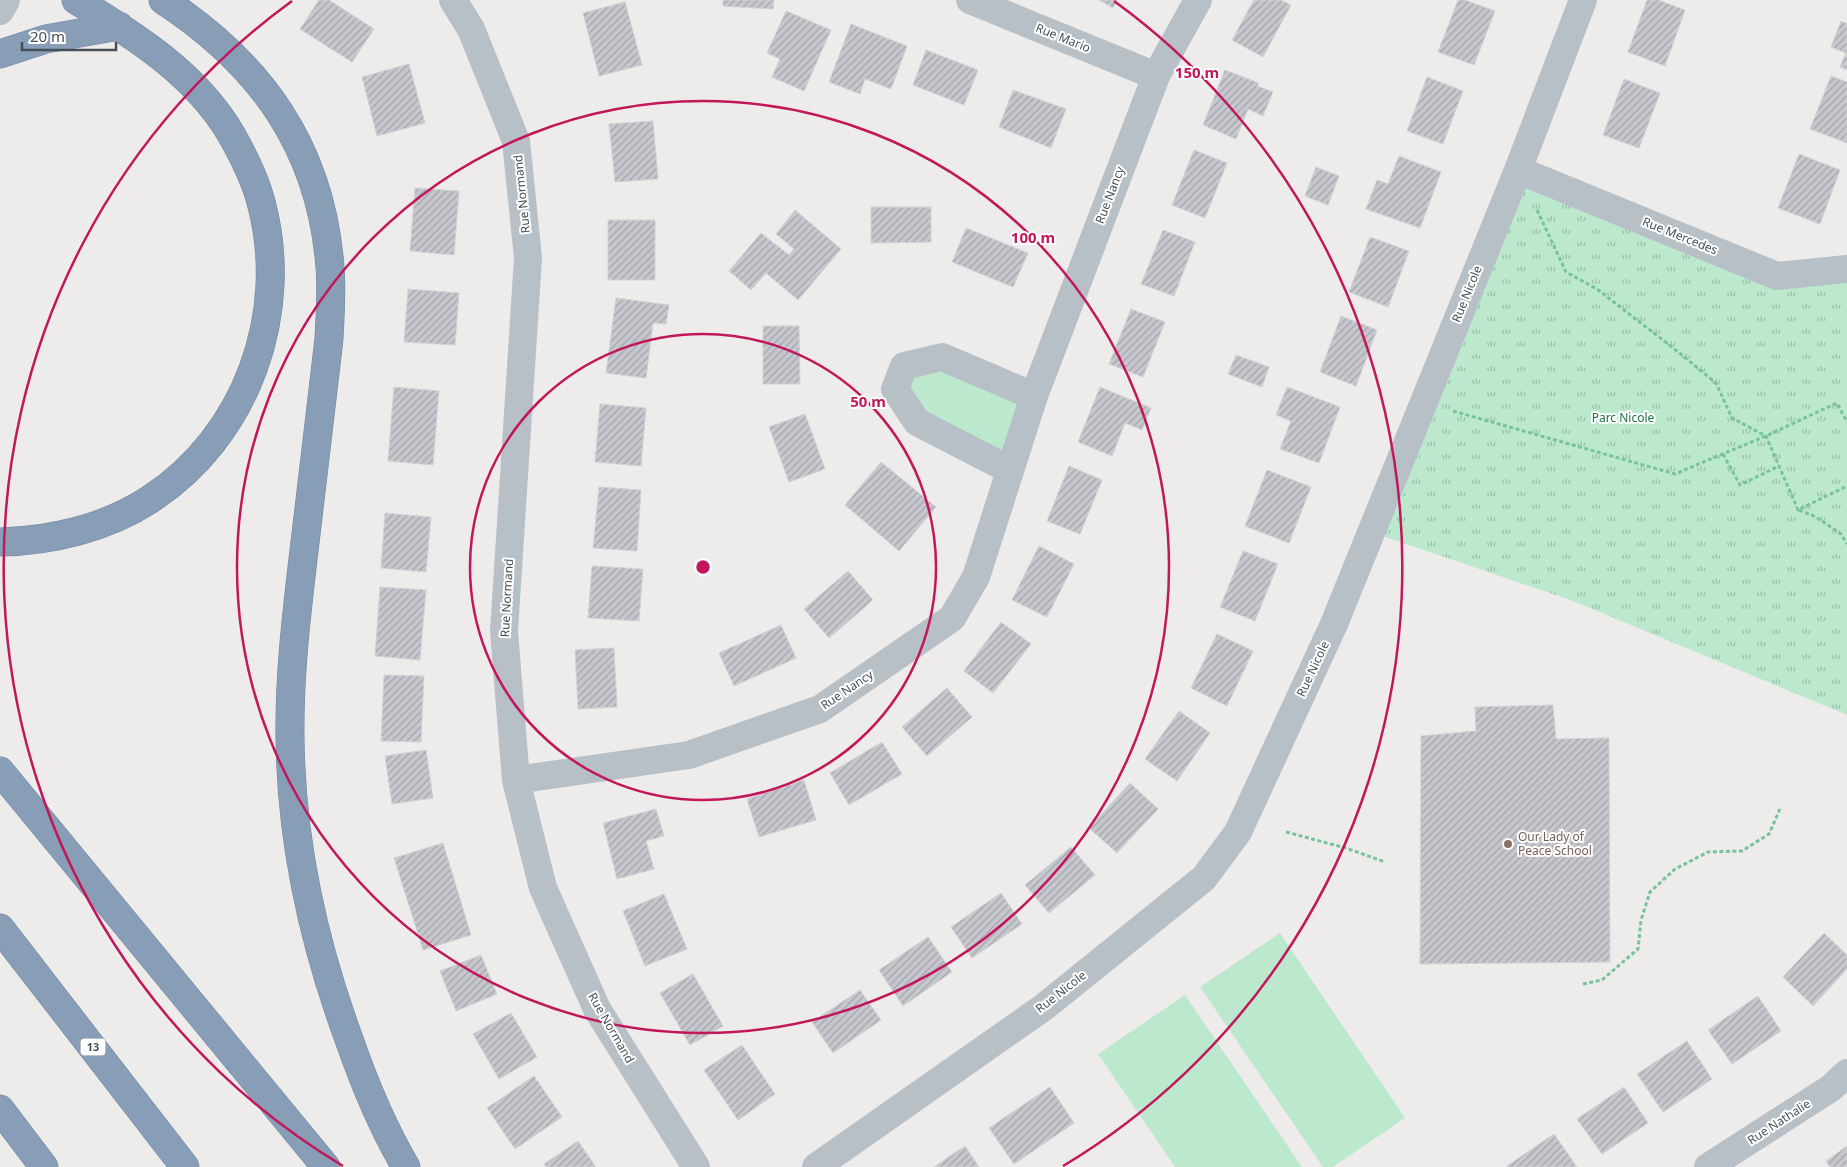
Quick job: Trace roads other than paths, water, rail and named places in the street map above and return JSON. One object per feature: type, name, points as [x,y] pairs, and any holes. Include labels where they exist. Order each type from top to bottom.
[{"type":"highway","points":[[0,542],[46,538],[99,524],[149,500],[171,483],[208,446],[237,404],[258,358],[269,306],[271,254],[261,200],[243,156],[231,133],[199,91],[160,56],[119,26],[76,0]]},
{"type":"highway","points":[[163,0],[192,19],[216,39],[254,77],[283,118],[301,149],[322,206],[331,268],[330,330],[296,626],[290,738],[295,826],[303,880],[323,965],[367,1087],[406,1167]]},
{"type":"highway","points":[[0,54],[46,39],[119,26]]},
{"type":"highway","points":[[0,771],[326,1167]]},
{"type":"highway","name":"13","points":[[0,928],[185,1167]]},
{"type":"highway","points":[[0,1109],[44,1167]]},
{"type":"street","points":[[0,11],[6,0]]},
{"type":"street","name":"Rue Normand","points":[[453,0],[471,29],[516,142],[528,258],[504,631],[516,780],[543,888],[597,1009],[696,1167]]},
{"type":"street","name":"Rue Mario","points":[[970,0],[1156,76]]},
{"type":"street","name":"Rue Nancy","points":[[516,780],[689,754],[820,710],[952,618],[976,577],[1034,396],[1156,76],[1198,0]]},
{"type":"street","name":"Rue Nicole","points":[[816,1167],[1044,1007],[1204,878],[1238,832],[1334,624],[1518,170],[1583,0]]},
{"type":"street","name":"Rue Mercedes","points":[[1518,170],[1777,276],[1847,269]]},
{"type":"street","points":[[1010,470],[918,422],[895,389],[904,366],[942,357],[1034,396]]},
{"type":"street","name":"Rue Nathalie","points":[[1708,1167],[1831,1088],[1847,1073]]},
{"type":"place","name":"Our Lady of Peace School","points":[[1508,844]]},
{"type":"park label","name":"Parc Nicole","points":[[1623,418]]}]
